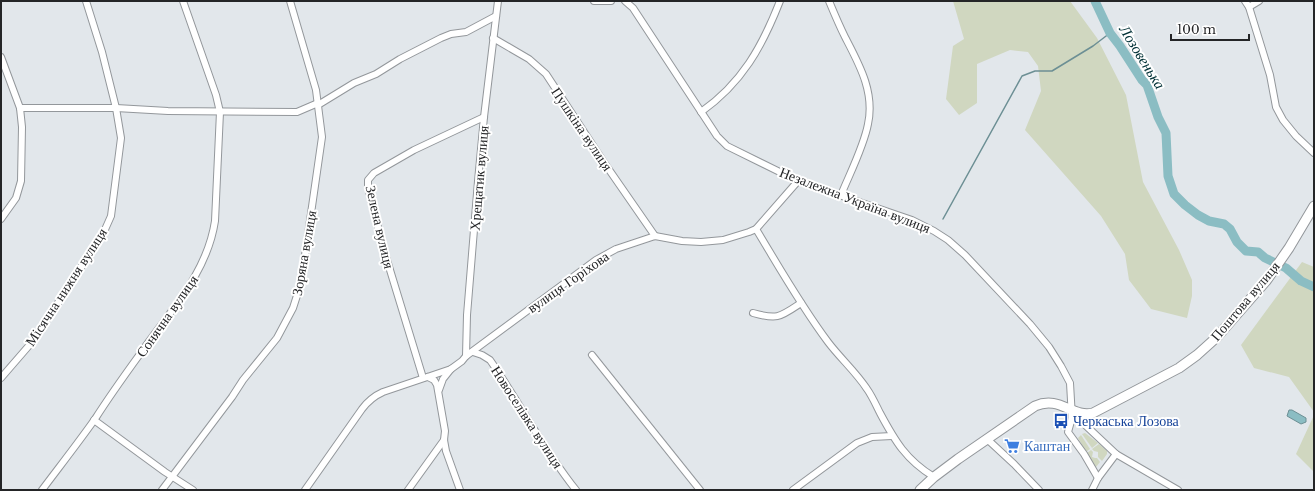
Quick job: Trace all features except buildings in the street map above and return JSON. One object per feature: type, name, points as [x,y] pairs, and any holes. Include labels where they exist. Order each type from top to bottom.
[{"type":"street","name":"Місячна нижня вулиця","points":[[1,378],[33,341],[104,234],[111,216],[121,138],[116,108],[102,52],[86,1]]},
{"type":"street","name":"Сонячна вулиця","points":[[42,490],[94,420],[156,331],[184,295],[198,271],[214,232],[220,112],[216,95],[183,1]]},
{"type":"street","name":"Зоряна вулиця","points":[[162,490],[232,397],[243,380],[277,338],[293,308],[301,283],[322,137],[316,90],[290,1]]},
{"type":"street","name":"Хрещатик вулиця","points":[[466,356],[467,316],[484,117],[498,1]]},
{"type":"street","points":[[594,1],[611,1]]},
{"type":"street","name":"Незалежна Україна вулиця","points":[[625,1],[633,8],[717,136],[728,146],[798,180],[912,220],[948,240],[965,255],[1030,324],[1061,366],[1070,383],[1072,413],[1068,432],[1084,454],[1098,478]]},
{"type":"street","points":[[701,112],[717,101],[730,89],[741,75],[763,40],[780,1]]},
{"type":"street","points":[[829,1],[863,72],[870,111],[864,139],[841,195]]},
{"type":"street","points":[[1245,1],[1249,7],[1270,75],[1276,107],[1282,120],[1314,153]]},
{"type":"street","points":[[1249,7],[1259,1]]},
{"type":"street","points":[[20,108],[116,108],[168,112],[297,112],[318,104],[354,83],[376,74],[400,59],[441,38],[451,34],[466,32],[496,16]]},
{"type":"street","name":"Пушкіна вулиця","points":[[493,38],[529,59],[546,74],[602,161],[655,236]]},
{"type":"street","points":[[1,57],[20,108],[22,127],[21,181],[16,198],[1,219]]},
{"type":"street","name":"Зелена вулиця","points":[[426,377],[383,247],[368,187],[368,180],[374,173],[414,150],[484,117]]},
{"type":"street","points":[[798,180],[756,229],[801,303],[829,343],[856,373],[868,390],[892,436],[906,455],[920,469],[934,477]]},
{"type":"street","name":"Поштова вулиця","points":[[920,490],[934,477],[1038,405],[1054,403],[1072,413],[1093,413],[1178,368],[1197,355],[1217,337],[1266,281],[1289,248],[1314,206]]},
{"type":"street","name":"вулиця Горіхова","points":[[305,490],[369,400],[383,392],[451,369],[575,274],[596,260],[616,249],[655,236],[682,241],[701,242],[723,240],[756,229]]},
{"type":"street","points":[[753,313],[768,317],[781,316],[801,303]]},
{"type":"street","name":"Новоселівка вулиця","points":[[473,352],[490,360],[534,431],[576,490]]},
{"type":"street","points":[[592,355],[700,490]]},
{"type":"street","points":[[438,392],[443,379],[451,369]]},
{"type":"street","points":[[426,377],[436,382],[445,431],[444,440],[446,451],[460,490]]},
{"type":"street","points":[[1072,413],[1116,454],[1178,490]]},
{"type":"street","points":[[94,420],[193,490]]},
{"type":"street","points":[[792,490],[857,443],[872,437],[892,436]]},
{"type":"street","points":[[987,439],[1039,490]]},
{"type":"street","points":[[408,490],[444,440]]},
{"type":"street","points":[[1092,490],[1098,478],[1116,454]]},
{"type":"green space","points":[[953,1],[1070,1],[1097,38],[1126,95],[1143,182],[1179,250],[1192,280],[1192,296],[1187,318],[1151,309],[1129,280],[1125,254],[1101,216],[1025,130],[1041,91],[1038,66],[1028,52],[1010,50],[977,64],[977,103],[959,115],[946,99],[953,46],[964,39]]},
{"type":"green space","points":[[1302,262],[1314,267],[1314,412],[1289,377],[1254,368],[1241,345]]},
{"type":"green space","points":[[1314,415],[1314,472],[1296,454]]},
{"type":"green space","points":[[1085,433],[1098,443],[1092,448],[1082,434]]},
{"type":"green space","points":[[1081,435],[1090,449],[1086,452],[1078,438]]},
{"type":"green space","points":[[1099,444],[1107,451],[1107,454],[1102,461],[1098,457],[1098,452],[1092,449]]},
{"type":"green space","points":[[1091,450],[1093,452],[1092,457],[1097,458],[1100,462],[1096,467],[1087,453]]},
{"type":"water","points":[[1289,410],[1292,410],[1306,418],[1306,422],[1301,424],[1287,416]]},
{"type":"waterway","name":"Лозовенька","points":[[1095,1],[1110,33],[1147,85],[1158,117],[1166,133],[1168,176],[1174,194],[1198,215],[1209,221],[1224,224],[1230,229],[1237,242],[1246,251],[1258,252],[1265,258],[1286,268],[1301,281],[1314,287]]},
{"type":"waterway","points":[[943,219],[1022,76],[1035,71],[1052,71],[1093,46],[1110,33]]},
{"type":"place","name":"Черкаська Лозова","points":[[1061,421]]},
{"type":"place","name":"Каштан","points":[[1012,446]]}]
